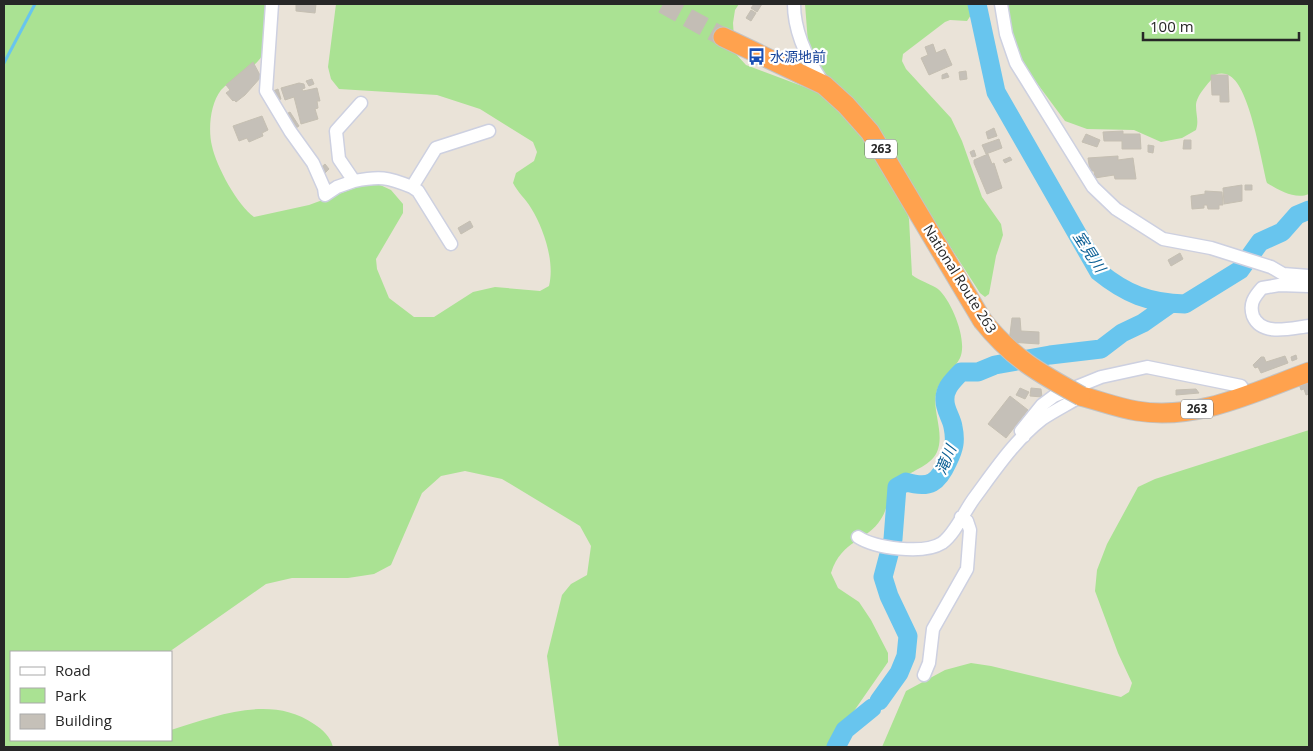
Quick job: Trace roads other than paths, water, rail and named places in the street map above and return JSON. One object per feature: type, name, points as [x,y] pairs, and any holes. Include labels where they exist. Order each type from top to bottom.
[{"type":"highway","name":"National Route 263","points":[[723,37],[824,86],[846,105],[870,132],[982,320],[1000,342],[1036,372],[1081,396],[1137,411],[1160,412],[1216,406],[1309,372]]},
{"type":"street","points":[[272,4],[266,91],[313,164],[324,188],[325,195],[337,187],[354,181],[379,176],[389,177],[418,191],[451,244]]},
{"type":"street","points":[[794,4],[794,19],[802,46],[824,86]]},
{"type":"street","points":[[1002,4],[1006,34],[1016,63],[1093,187],[1116,209],[1163,239],[1211,248],[1271,267],[1283,274],[1309,276]]},
{"type":"street","points":[[354,181],[339,159],[336,131],[361,103]]},
{"type":"street","points":[[412,187],[436,148],[489,131]]},
{"type":"street","points":[[1271,267],[1309,268]]},
{"type":"street","points":[[1309,286],[1262,288],[1253,298],[1251,310],[1262,328],[1273,330],[1309,326]]},
{"type":"street","points":[[1024,436],[1021,431],[1026,423],[1042,405],[1054,396],[1101,377],[1147,368],[1241,386],[1247,396]]},
{"type":"street","points":[[858,537],[883,547],[922,548],[940,544],[950,536],[961,517],[1006,456],[1024,436],[1042,420],[1081,396]]},
{"type":"street","points":[[924,675],[929,663],[933,629],[967,569],[970,530],[967,521],[961,517]]},
{"type":"waterway","points":[[4,63],[35,4]]},
{"type":"waterway","name":"室見川","points":[[977,4],[996,92],[1099,272],[1109,280],[1139,296],[1160,302],[1185,304],[1240,270],[1260,242],[1282,232],[1297,215],[1309,210]]},
{"type":"waterway","name":"滝川","points":[[879,701],[899,673],[906,656],[908,636],[889,596],[883,577],[893,539],[897,487],[906,482],[921,485],[927,484],[941,475],[954,445],[954,432],[945,401],[946,392],[950,385],[961,372],[978,372],[995,365],[1050,355],[1101,349],[1122,333],[1143,323],[1170,304]]},
{"type":"waterway","name":"滝川","points":[[836,747],[845,730],[872,708]]},
{"type":"tunnel","points":[[663,4],[723,37]]},
{"type":"place","name":"水源地前","points":[[756,57]]}]
